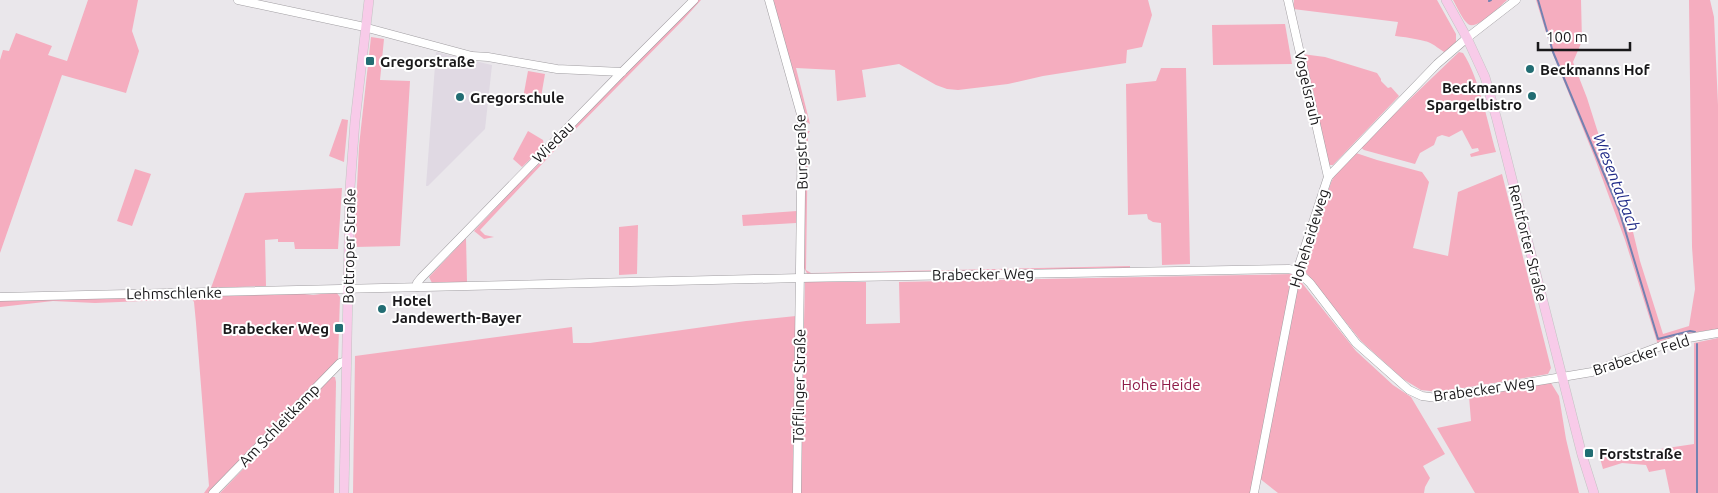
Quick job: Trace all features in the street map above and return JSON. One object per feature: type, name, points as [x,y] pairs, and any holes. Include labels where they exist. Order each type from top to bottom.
[{"type":"main road","name":"Bottroper Straße","points":[[344,493],[352,168],[355,121],[369,0]]},
{"type":"main road","name":"Rentforter Straße","points":[[1446,0],[1467,38],[1485,77],[1582,455],[1594,493]]},
{"type":"street","points":[[238,0],[366,29],[472,56],[557,69],[622,72]]},
{"type":"street","name":"Wiedau","points":[[417,287],[416,283],[694,0]]},
{"type":"street","name":"Burgstraße","points":[[769,0],[802,118],[800,278]]},
{"type":"street","name":"Vogelsrauh","points":[[1288,0],[1328,177]]},
{"type":"street","name":"Hoheheideweg","points":[[1254,493],[1297,271],[1328,177],[1414,86],[1467,38],[1516,0]]},
{"type":"street","name":"Brabecker Weg","points":[[348,290],[800,278],[1260,268],[1289,269],[1297,271],[1310,283],[1356,342],[1409,390],[1422,396],[1437,398],[1563,376]]},
{"type":"street","name":"Töfflinger Straße","points":[[797,493],[800,278]]},
{"type":"street","name":"Lehmschlenke","points":[[0,297],[348,290]]},
{"type":"street","name":"Brabecker Feld","points":[[1563,376],[1592,372],[1677,340],[1718,333]]},
{"type":"street","name":"Am Schleitkamp","points":[[213,493],[340,363],[346,361]]},
{"type":"shaded area","name":"Gregorschule","points":[[436,52],[492,65],[485,129],[426,186]]},
{"type":"green space","points":[[88,0],[138,0],[132,31],[139,51],[126,93],[62,75],[0,253],[0,60],[3,50],[9,51],[16,33],[52,46],[48,55],[67,61]]},
{"type":"green space","points":[[697,0],[701,0],[480,230],[485,235],[494,237],[484,239],[474,231],[523,179],[523,176],[533,170]]},
{"type":"green space","points":[[765,0],[767,0],[800,117],[799,248],[797,248],[796,223],[743,226],[742,215],[797,211],[797,118],[794,99]]},
{"type":"green space","points":[[772,0],[1148,0],[1152,15],[1142,47],[1127,50],[1126,63],[1043,76],[1008,84],[958,90],[947,89],[936,85],[899,64],[862,70],[866,97],[837,101],[835,70],[796,68],[810,124],[805,121]]},
{"type":"green space","points":[[1294,0],[1437,0],[1456,34],[1456,44],[1446,53],[1428,42],[1395,36],[1398,22],[1293,9]]},
{"type":"green space","points":[[1453,0],[1507,0],[1482,21],[1472,25],[1468,24],[1464,19]]},
{"type":"green space","points":[[1536,0],[1581,0],[1582,41],[1573,62],[1611,172],[1623,190],[1640,261],[1663,334],[1689,326],[1695,289],[1692,247],[1689,0],[1710,0],[1714,17],[1718,105],[1718,329],[1697,332],[1658,345],[1625,240],[1594,156],[1552,52]]},
{"type":"green space","points":[[1285,24],[1292,64],[1213,65],[1212,25]]},
{"type":"green space","points":[[371,37],[384,39],[380,80],[410,81],[400,246],[354,247],[359,146]]},
{"type":"green space","points":[[1459,52],[1463,53],[1474,75],[1496,152],[1471,157],[1470,154],[1479,151],[1478,148],[1472,149],[1462,130],[1449,137],[1442,135],[1437,137],[1434,145],[1420,153],[1415,164],[1364,150],[1360,147]]},
{"type":"green space","points":[[1302,54],[1325,57],[1377,73],[1381,81],[1388,88],[1391,87],[1399,96],[1333,165],[1328,165]]},
{"type":"green space","points":[[1161,68],[1186,68],[1190,264],[1162,265],[1161,223],[1148,219],[1147,214],[1128,215],[1126,84],[1156,81]]},
{"type":"green space","points":[[528,71],[545,74],[540,103],[523,98]]},
{"type":"green space","points":[[342,119],[348,120],[344,162],[329,156]]},
{"type":"green space","points":[[528,131],[543,140],[544,146],[522,167],[513,159]]},
{"type":"green space","points":[[810,131],[808,134],[806,270],[811,273],[1130,266],[1130,269],[808,275],[804,268],[806,133]]},
{"type":"green space","points":[[1356,153],[1422,172],[1429,182],[1413,248],[1448,256],[1458,192],[1502,174],[1551,368],[1548,374],[1439,392],[1421,390],[1403,379],[1361,341],[1307,274],[1302,262],[1332,180],[1339,169]]},
{"type":"green space","points":[[135,169],[151,174],[132,226],[117,221]]},
{"type":"green space","points":[[342,188],[338,249],[295,249],[294,242],[278,242],[278,239],[265,240],[266,286],[211,288],[245,193]]},
{"type":"green space","points":[[638,225],[637,274],[619,275],[619,227]]},
{"type":"green space","points":[[466,238],[467,282],[432,283],[429,277]]},
{"type":"green space","name":"Hohe Heide","points":[[1293,274],[1252,493],[353,493],[355,356],[572,327],[573,343],[590,343],[746,321],[796,316],[802,404],[805,282],[866,282],[866,324],[900,323],[899,282]]},
{"type":"green space","points":[[1298,282],[1302,283],[1356,351],[1393,385],[1411,397],[1445,454],[1423,466],[1430,478],[1424,493],[1278,493],[1259,478]]},
{"type":"green space","points":[[336,292],[340,297],[338,360],[210,493],[204,493],[209,486],[196,323],[192,299],[95,303],[53,301],[0,307],[0,300],[295,293],[313,295]]},
{"type":"green space","points":[[1718,338],[1718,493],[1670,493],[1665,469],[1649,472],[1646,465],[1622,463],[1603,469],[1600,458],[1694,444],[1694,343]]},
{"type":"green space","points":[[332,377],[335,377],[336,382],[334,493],[220,493]]},
{"type":"green space","points":[[1551,383],[1559,396],[1566,439],[1579,493],[1475,493],[1437,428],[1471,421],[1469,396]]},
{"type":"waterway","name":"Wiesentalbach","points":[[1538,0],[1553,52],[1619,210],[1658,339],[1690,331],[1695,332]]},
{"type":"waterway","name":"Wiesentalbach","points":[[1697,344],[1697,493]]},
{"type":"place","name":"Gregorstraße","points":[[370,61]]},
{"type":"place","name":"Beckmanns Hof","points":[[1530,69]]},
{"type":"place","name":"Beckmanns Spargelbistro","points":[[1532,96]]},
{"type":"place","name":"Gregorschule","points":[[460,97]]},
{"type":"place","name":"Hotel Jandewerth-Bayer","points":[[382,309]]},
{"type":"place","name":"Brabecker Weg","points":[[339,328]]},
{"type":"place","name":"Forststraße","points":[[1589,453]]}]
